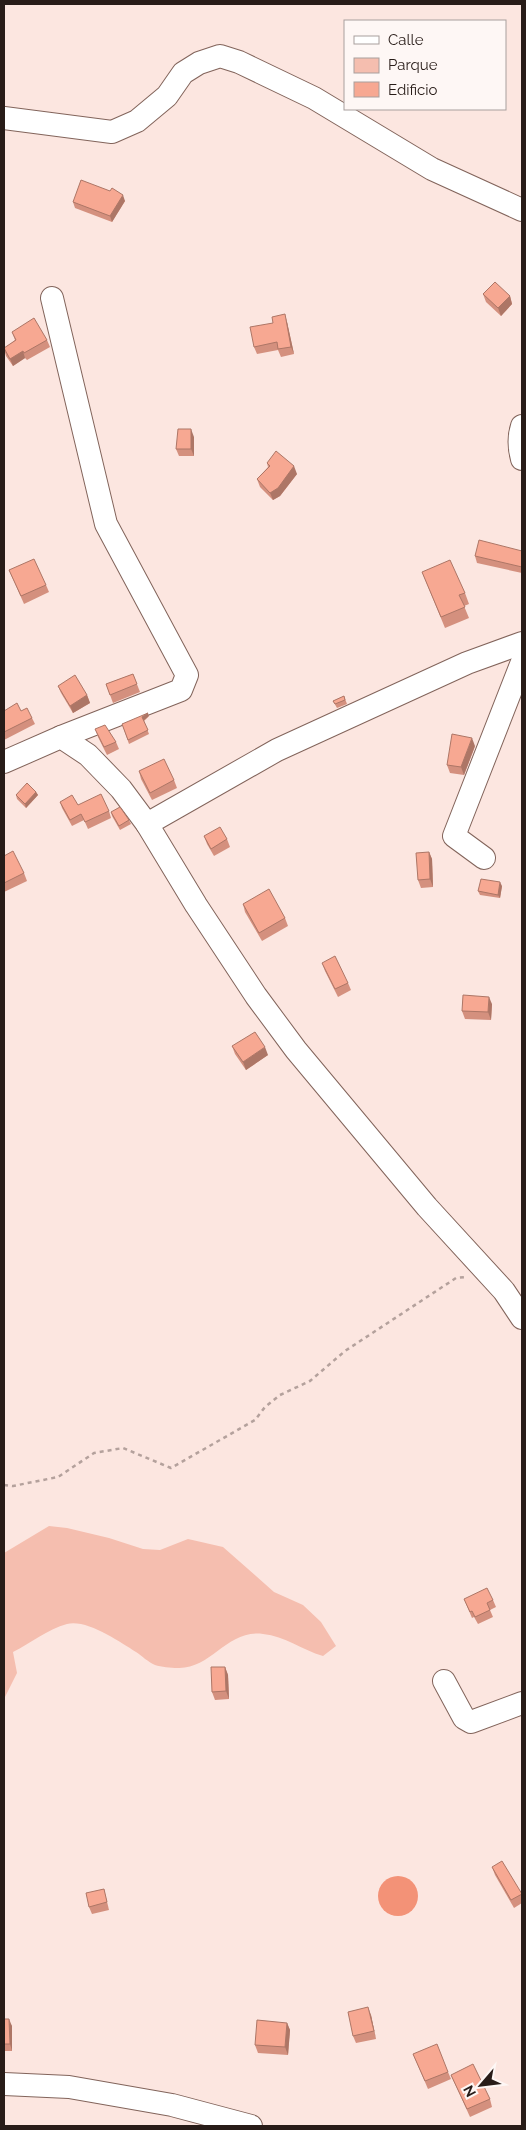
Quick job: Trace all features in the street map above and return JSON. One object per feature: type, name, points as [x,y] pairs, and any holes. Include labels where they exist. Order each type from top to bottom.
[{"type":"street","points":[[4,118],[112,132],[137,121],[167,96],[183,73],[199,63],[220,56],[239,62],[314,98],[432,169],[522,210]]},
{"type":"street","points":[[4,762],[61,737],[180,690],[187,675],[106,524],[52,298]]},
{"type":"street","points":[[522,426],[519,449],[522,459]]},
{"type":"street","points":[[147,824],[277,750],[467,663],[522,643]]},
{"type":"street","points":[[484,858],[454,836],[522,662]]},
{"type":"street","points":[[61,737],[88,755],[121,789],[147,824],[196,905],[256,996],[296,1050],[427,1206],[504,1291],[522,1318]]},
{"type":"street","points":[[444,1681],[464,1718],[471,1722],[522,1703]]},
{"type":"street","points":[[4,2084],[69,2087],[163,2103],[250,2126]]},
{"type":"path","points":[[4,1485],[14,1486],[58,1477],[94,1454],[123,1448],[171,1468],[255,1420],[265,1407],[280,1394],[310,1381],[346,1351],[456,1278],[470,1277]]},
{"type":"green space","points":[[49,1526],[67,1528],[109,1538],[143,1549],[160,1550],[188,1539],[223,1547],[274,1592],[303,1605],[321,1622],[336,1646],[323,1656],[279,1637],[250,1634],[239,1637],[200,1663],[189,1667],[169,1668],[152,1664],[103,1632],[75,1623],[67,1624],[46,1633],[13,1652],[17,1673],[4,1699],[4,1553]]},
{"type":"shaded area","points":[[398,1876],[412,1882],[418,1896],[412,1910],[398,1916],[384,1910],[378,1896],[384,1882]]},
{"type":"building","points":[[81,180],[110,191],[112,188],[123,195],[110,216],[73,202]]},
{"type":"building","points":[[495,282],[510,296],[498,308],[483,294]]},
{"type":"building","points":[[285,314],[291,347],[278,349],[277,342],[254,347],[250,327],[273,323],[272,317]]},
{"type":"building","points":[[34,318],[47,340],[10,359],[4,348],[16,340],[12,332]]},
{"type":"building","points":[[178,429],[191,429],[191,449],[176,449]]},
{"type":"building","points":[[276,451],[294,466],[278,488],[270,493],[257,479],[270,466],[267,463]]},
{"type":"building","points":[[479,540],[522,551],[522,567],[475,556]]},
{"type":"building","points":[[34,559],[46,585],[21,596],[9,570]]},
{"type":"building","points":[[450,560],[465,593],[459,595],[465,607],[441,617],[422,572]]},
{"type":"building","points":[[133,674],[137,684],[110,695],[106,684]]},
{"type":"building","points":[[75,675],[87,695],[70,706],[58,686]]},
{"type":"building","points":[[344,696],[345,700],[335,704],[333,701]]},
{"type":"building","points":[[17,703],[21,711],[27,708],[32,718],[4,732],[4,711]]},
{"type":"building","points":[[148,713],[142,717],[148,730],[128,740],[122,724]]},
{"type":"building","points":[[105,725],[116,742],[104,747],[95,729]]},
{"type":"building","points":[[452,734],[472,738],[461,767],[447,765]]},
{"type":"building","points":[[164,759],[174,780],[150,793],[139,771]]},
{"type":"building","points":[[27,783],[36,792],[25,804],[16,795]]},
{"type":"building","points":[[101,794],[109,811],[85,822],[81,814],[70,820],[60,802],[72,795],[78,805]]},
{"type":"building","points":[[120,807],[129,820],[119,826],[111,812]]},
{"type":"building","points":[[220,827],[227,839],[211,849],[204,836]]},
{"type":"building","points":[[13,851],[24,873],[4,883],[4,856]]},
{"type":"building","points":[[429,852],[430,879],[418,880],[416,853]]},
{"type":"building","points":[[481,879],[500,882],[498,895],[478,891]]},
{"type":"building","points":[[269,889],[285,918],[259,933],[243,904]]},
{"type":"building","points":[[335,956],[348,983],[335,989],[322,963]]},
{"type":"building","points":[[463,995],[489,997],[488,1012],[462,1011]]},
{"type":"building","points":[[255,1032],[265,1047],[243,1062],[232,1046]]},
{"type":"building","points":[[487,1588],[493,1600],[487,1603],[490,1610],[475,1617],[472,1611],[470,1612],[464,1599]]},
{"type":"building","points":[[211,1667],[225,1667],[226,1691],[212,1692]]},
{"type":"building","points":[[502,1861],[522,1894],[511,1900],[492,1867]]},
{"type":"building","points":[[104,1889],[107,1902],[89,1907],[86,1893]]},
{"type":"building","points":[[368,2007],[374,2031],[353,2036],[348,2012]]},
{"type":"building","points":[[4,2019],[9,2019],[10,2044],[4,2044]]},
{"type":"building","points":[[257,2020],[287,2023],[285,2047],[255,2045]]},
{"type":"building","points":[[437,2044],[448,2072],[425,2081],[413,2054]]},
{"type":"building","points":[[473,2064],[490,2099],[467,2109],[451,2075]]}]
